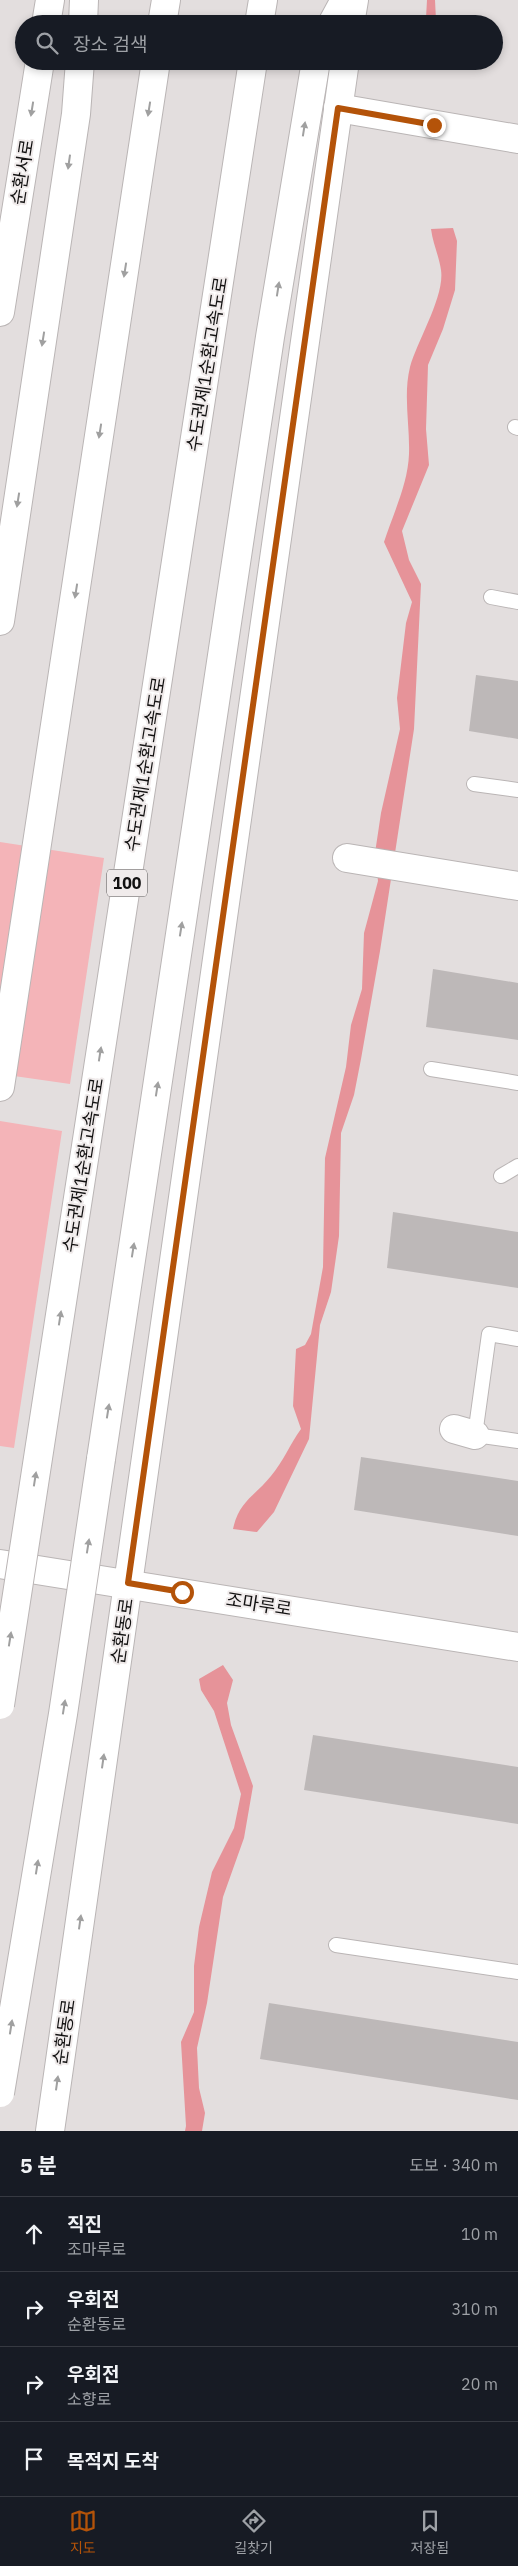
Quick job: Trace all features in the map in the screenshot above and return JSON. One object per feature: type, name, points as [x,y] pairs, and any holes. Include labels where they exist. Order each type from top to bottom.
[{"type":"main road","points":[[48,15],[50,0]]},
{"type":"main road","points":[[83,15],[84,0]]},
{"type":"main road","points":[[164,15],[166,0]]},
{"type":"main road","points":[[260,15],[263,0]]},
{"type":"main road","points":[[337,15],[345,0]]},
{"type":"main road","points":[[352,15],[354,0]]},
{"type":"main road","name":"순환서로","points":[[0,312],[39,70]]},
{"type":"main road","points":[[0,621],[76,114],[79,70]]},
{"type":"main road","points":[[0,1088],[155,70]]},
{"type":"main road","name":"수도권제1순환고속도로","points":[[0,1705],[252,70]]},
{"type":"main road","points":[[0,2092],[63,1714],[270,337],[314,70]]},
{"type":"main road","name":"순환동로","points":[[50,2131],[344,70]]},
{"type":"main road","points":[[338,108],[518,139]]},
{"type":"main road","points":[[347,858],[518,886]]},
{"type":"main road","name":"조마루로","points":[[0,1564],[518,1646]]},
{"type":"lane","points":[[491,597],[518,602]]},
{"type":"lane","points":[[474,784],[518,790]]},
{"type":"lane","points":[[431,1070],[518,1083]]},
{"type":"lane","points":[[501,1176],[518,1166]]},
{"type":"lane","points":[[518,1339],[488,1334],[464,1432],[518,1441]]},
{"type":"lane","points":[[336,1945],[518,1972]]},
{"type":"shaded area","points":[[427,0],[435,0],[436,15],[426,15]]},
{"type":"shaded area","points":[[453,228],[457,241],[455,290],[443,329],[428,365],[426,429],[429,465],[402,531],[409,560],[421,584],[414,729],[380,951],[361,1059],[354,1095],[341,1133],[339,1236],[331,1292],[320,1325],[309,1439],[274,1512],[257,1532],[233,1529],[243,1505],[275,1471],[301,1429],[293,1406],[296,1349],[305,1345],[311,1334],[323,1267],[325,1158],[346,1067],[351,1025],[362,989],[364,933],[378,881],[375,853],[381,813],[400,729],[397,698],[406,623],[412,602],[384,542],[403,488],[408,465],[407,389],[410,367],[435,305],[441,281],[441,270],[431,229]]},
{"type":"shaded area","points":[[0,842],[104,858],[70,1084],[0,1074]]},
{"type":"shaded area","points":[[0,1121],[62,1131],[14,1448],[0,1446]]},
{"type":"shaded area","points":[[223,1665],[233,1680],[227,1703],[231,1725],[253,1786],[244,1838],[223,1897],[207,2003],[197,2048],[199,2088],[205,2113],[202,2131],[185,2131],[181,2042],[194,2012],[194,1966],[199,1927],[212,1872],[234,1828],[241,1794],[214,1711],[201,1690],[199,1679]]},
{"type":"building","points":[[476,675],[518,681],[518,739],[469,731]]},
{"type":"building","points":[[433,969],[518,983],[518,1040],[426,1027]]},
{"type":"building","points":[[393,1212],[518,1232],[518,1288],[387,1268]]},
{"type":"building","points":[[361,1457],[518,1481],[518,1536],[354,1510]]},
{"type":"building","points":[[313,1735],[518,1767],[518,1824],[304,1790]]},
{"type":"building","points":[[269,2003],[518,2042],[518,2100],[260,2059]]},
{"type":"route","points":[[182,1592],[128,1583],[338,108],[434,125]]}]
